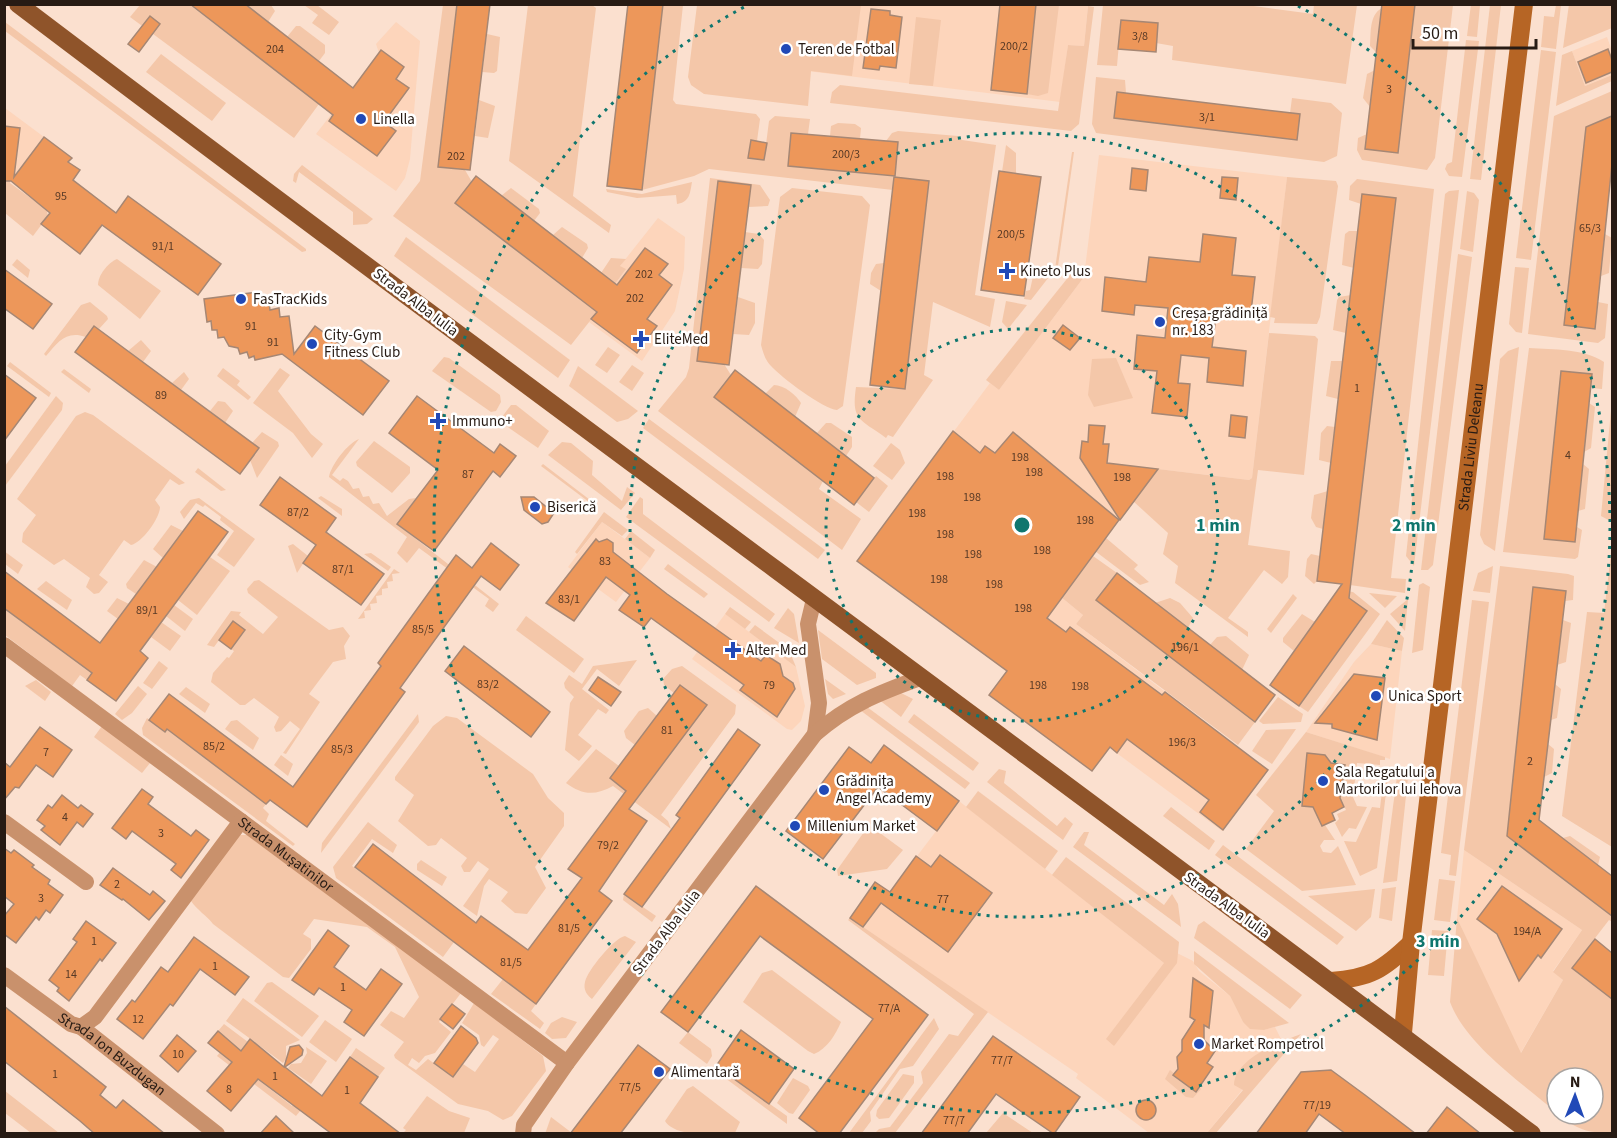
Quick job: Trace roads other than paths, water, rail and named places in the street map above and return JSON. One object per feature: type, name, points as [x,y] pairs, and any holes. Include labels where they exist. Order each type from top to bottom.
[{"type":"main road","name":"Strada Alba Iulia","points":[[18,4],[920,678],[1402,1033],[1532,1134]]},
{"type":"main road","name":"Strada Liviu Deleanu","points":[[1402,1033],[1524,4]]},
{"type":"main road","points":[[1331,981],[1356,979],[1373,974],[1388,965],[1411,943]]},
{"type":"street","name":"Strada Alba Iulia","points":[[814,599],[808,624],[819,703],[815,734]]},
{"type":"street","name":"Strada Mușatinilor","points":[[4,645],[567,1064]]},
{"type":"street","name":"Strada Alba Iulia","points":[[523,1134],[524,1125],[567,1064],[815,734],[838,714],[856,704],[920,678]]},
{"type":"street","points":[[81,1027],[95,1017],[241,820]]},
{"type":"street","points":[[4,822],[86,882]]},
{"type":"street","name":"Strada Ion Buzdugan","points":[[4,975],[71,1024],[81,1027],[217,1134]]},
{"type":"place","name":"Teren de Fotbal","points":[[786,49]]},
{"type":"place","name":"Linella","points":[[361,119]]},
{"type":"place","name":"Kineto Plus","points":[[1007,271]]},
{"type":"place","name":"FasTracKids","points":[[241,299]]},
{"type":"place","name":"Creșa-grădiniță nr. 183","points":[[1160,322]]},
{"type":"place","name":"EliteMed","points":[[641,339]]},
{"type":"place","name":"City-Gym Fitness Club","points":[[312,344]]},
{"type":"place","name":"Immuno+","points":[[438,421]]},
{"type":"place","name":"Biserică","points":[[535,507]]},
{"type":"place","name":"Alter-Med","points":[[733,650]]},
{"type":"place","name":"Unica Sport","points":[[1376,696]]},
{"type":"place","name":"Sala Regatului a Martorilor lui Iehova","points":[[1323,781]]},
{"type":"place","name":"Grădinița Angel Academy","points":[[824,790]]},
{"type":"place","name":"Millenium Market","points":[[795,826]]},
{"type":"place","name":"Market Rompetrol","points":[[1199,1044]]},
{"type":"place","name":"Alimentară","points":[[659,1072]]}]
